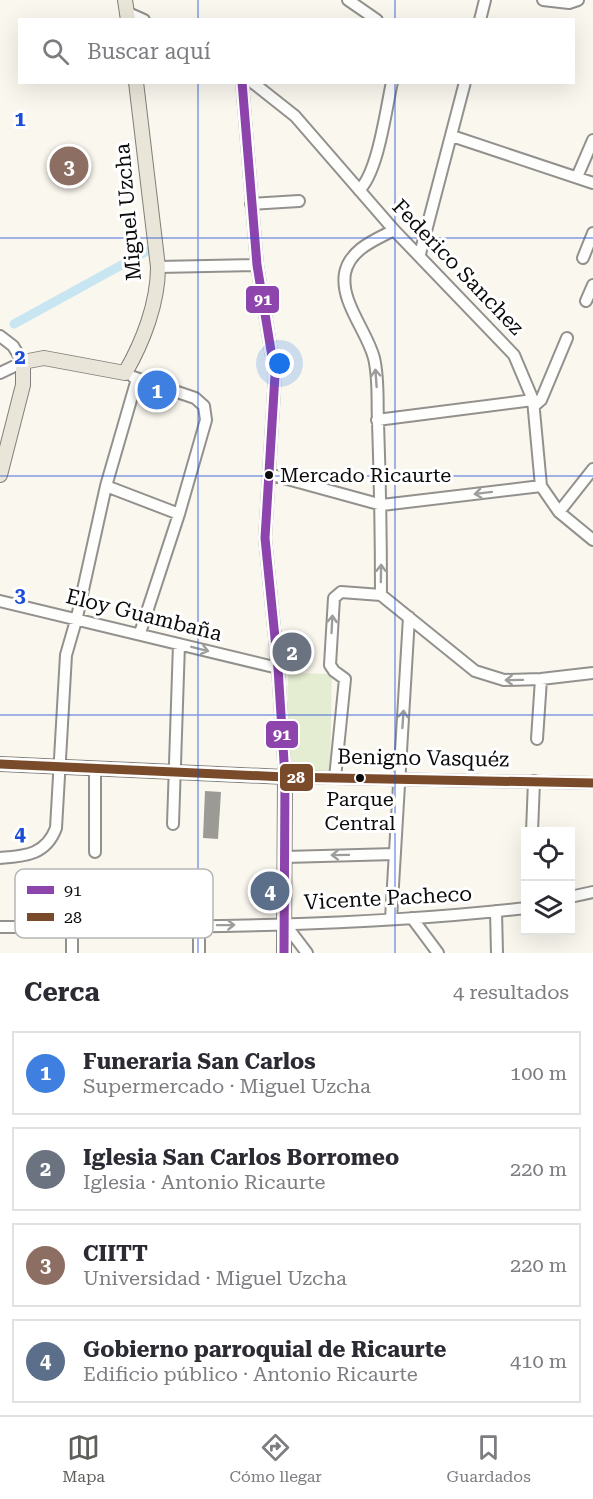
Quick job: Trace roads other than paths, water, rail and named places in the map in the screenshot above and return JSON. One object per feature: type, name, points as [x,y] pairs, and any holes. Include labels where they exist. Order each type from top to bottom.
[{"type":"main road","name":"Miguel Uzcha","points":[[131,376],[158,282],[136,84]]},
{"type":"main road","points":[[0,471],[23,385],[23,362],[44,358],[131,376]]},
{"type":"main road","name":"Benigno Vasquéz","points":[[0,764],[173,770],[285,777]]},
{"type":"main road","points":[[284,953],[285,777]]},
{"type":"street","points":[[348,0],[375,18]]},
{"type":"street","points":[[480,18],[485,0]]},
{"type":"street","points":[[543,0],[570,3],[578,0]]},
{"type":"street","points":[[126,10],[140,18]]},
{"type":"street","points":[[242,84],[257,265],[275,375],[265,538],[278,669],[285,777]]},
{"type":"street","name":"Federico Sanchez","points":[[255,84],[295,116],[394,230],[420,254],[514,355],[534,403],[541,486]]},
{"type":"street","points":[[359,189],[369,177],[374,163],[392,84]]},
{"type":"street","points":[[420,254],[465,84]]},
{"type":"street","points":[[452,136],[593,183]]},
{"type":"street","points":[[577,177],[593,140]]},
{"type":"street","points":[[251,204],[299,201]]},
{"type":"street","points":[[381,595],[382,505],[374,359],[346,295],[344,281],[352,257],[374,239],[394,230]]},
{"type":"street","points":[[584,258],[593,233]]},
{"type":"street","points":[[158,267],[257,265]]},
{"type":"street","points":[[586,302],[593,285]]},
{"type":"street","points":[[0,336],[13,346],[23,362],[0,373]]},
{"type":"street","points":[[378,420],[534,403],[541,400],[567,338]]},
{"type":"street","points":[[0,858],[33,854],[50,842],[56,828],[66,655],[77,617],[131,376],[195,398],[204,406],[206,420],[140,633]]},
{"type":"street","points":[[560,512],[593,468]]},
{"type":"street","points":[[269,474],[382,505],[541,486],[560,512],[593,539]]},
{"type":"street","points":[[106,486],[179,513]]},
{"type":"street","points":[[335,778],[345,679],[330,665],[334,598],[341,592],[381,595],[475,671],[504,680],[541,679],[593,673]]},
{"type":"street","name":"Eloy Guambaña","points":[[0,601],[77,617],[278,669]]},
{"type":"street","points":[[391,920],[409,617]]},
{"type":"street","points":[[173,824],[179,644]]},
{"type":"street","points":[[537,740],[541,679]]},
{"type":"street","points":[[95,768],[95,852]]},
{"type":"street","name":"Benigno Vasquéz","points":[[285,777],[593,783]]},
{"type":"street","points":[[532,827],[534,781]]},
{"type":"street","points":[[285,857],[395,854]]},
{"type":"street","points":[[575,896],[593,892]]},
{"type":"street","name":"Vicente Pacheco","points":[[213,926],[391,920],[521,908]]},
{"type":"street","points":[[496,911],[497,953]]},
{"type":"street","points":[[412,918],[438,953]]},
{"type":"street","points":[[285,924],[307,953]]},
{"type":"waterway","points":[[14,324],[147,251]]},
{"type":"place","name":"CIITT","points":[[69,166]]},
{"type":"place","name":"Funeraria San Carlos","points":[[157,390]]},
{"type":"place","name":"Mercado Ricaurte","points":[[269,475]]},
{"type":"place","name":"Iglesia San Carlos Borromeo","points":[[292,652]]},
{"type":"place","name":"Parque Central","points":[[360,778]]},
{"type":"place","name":"Gobierno parroquial de Ricaurte","points":[[270,891]]}]
